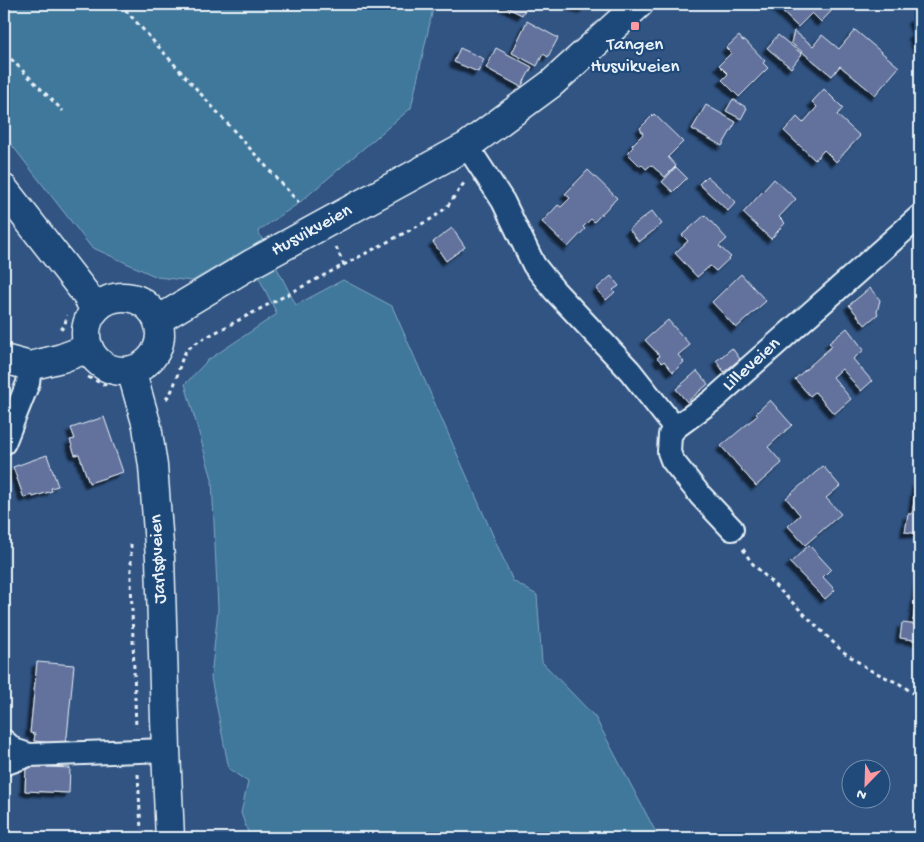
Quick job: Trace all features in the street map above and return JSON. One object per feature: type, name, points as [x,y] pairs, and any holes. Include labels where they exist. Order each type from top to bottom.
[{"type":"main road","name":"Husvikveien","points":[[158,320],[262,259],[471,151],[551,84],[639,4]]},
{"type":"main road","points":[[4,190],[85,293],[95,310]]},
{"type":"main road","points":[[124,297],[145,303],[158,320],[160,341],[150,360],[141,366],[131,370],[121,370],[106,366],[94,357],[89,348],[87,328],[90,318],[95,310],[114,298],[124,297]]},
{"type":"main road","points":[[4,360],[30,366],[62,358],[89,348]]},
{"type":"main road","name":"Jarlsøveien","points":[[131,370],[148,426],[153,466],[160,558],[170,838]]},
{"type":"street","points":[[471,151],[503,200],[534,265],[554,291],[630,371],[675,428],[670,435],[669,452],[672,460],[700,495],[732,529]]},
{"type":"street","name":"Lilleveien","points":[[675,428],[713,400],[920,216]]},
{"type":"street","points":[[4,443],[28,383],[30,366]]},
{"type":"street","points":[[4,741],[14,750],[29,755]]},
{"type":"street","points":[[4,764],[29,755],[166,750]]},
{"type":"path","points":[[120,4],[299,204]]},
{"type":"path","points":[[4,56],[11,59],[63,111]]},
{"type":"path","points":[[143,409],[164,402],[171,393],[179,367],[187,350],[199,341],[433,218],[447,207],[460,191],[471,151]]},
{"type":"path","points":[[79,376],[89,377],[104,385],[110,391]]},
{"type":"path","points":[[732,529],[751,562],[842,651],[870,670],[900,684],[920,698]]},
{"type":"path","points":[[131,536],[131,591],[142,838]]},
{"type":"water","points":[[4,4],[434,4],[411,108],[299,203],[258,231],[296,305],[343,280],[392,306],[513,581],[537,595],[542,662],[595,717],[659,838],[250,838],[241,813],[248,782],[229,769],[211,678],[218,609],[212,479],[185,384],[208,360],[277,314],[245,250],[192,281],[157,277],[91,247],[4,135]]},
{"type":"building","points":[[500,4],[528,4],[522,15]]},
{"type":"building","points":[[570,4],[587,4],[583,10]]},
{"type":"building","points":[[838,4],[821,22],[812,13],[798,27],[775,5]]},
{"type":"building","points":[[920,16],[919,50],[913,34],[917,32],[912,19]]},
{"type":"building","points":[[527,21],[558,38],[548,57],[543,54],[537,66],[512,53]]},
{"type":"building","points":[[855,30],[899,67],[875,95],[840,66],[832,76],[791,43],[794,31],[813,46],[822,35],[839,49]]},
{"type":"building","points":[[778,35],[802,54],[791,68],[767,48]]},
{"type":"building","points":[[739,36],[765,61],[763,63],[768,68],[739,97],[722,80],[728,74],[719,65],[731,53],[726,48]]},
{"type":"building","points":[[460,48],[484,59],[478,72],[454,62]]},
{"type":"building","points":[[496,48],[532,67],[521,87],[486,68]]},
{"type":"building","points":[[824,89],[843,108],[837,115],[860,136],[836,162],[824,150],[815,160],[784,131],[797,117],[803,123],[817,107],[812,102]]},
{"type":"building","points":[[733,99],[747,108],[741,119],[726,111]]},
{"type":"building","points":[[706,105],[736,122],[722,146],[692,129]]},
{"type":"building","points":[[654,114],[683,142],[668,157],[676,166],[665,177],[651,165],[646,169],[642,165],[640,166],[627,153],[643,134],[640,128]]},
{"type":"building","points":[[676,167],[687,178],[673,192],[662,182]]},
{"type":"building","points":[[588,170],[617,198],[594,222],[591,219],[583,227],[585,229],[568,247],[542,222],[558,205],[561,207],[570,198],[565,194]]},
{"type":"building","points":[[707,176],[736,202],[728,211],[699,184]]},
{"type":"building","points":[[774,179],[796,199],[779,217],[785,223],[771,239],[743,213]]},
{"type":"building","points":[[652,211],[662,224],[639,242],[629,229]]},
{"type":"building","points":[[705,215],[727,239],[719,246],[731,257],[716,271],[710,266],[697,277],[675,253],[688,241],[682,235]]},
{"type":"building","points":[[452,228],[465,247],[446,261],[433,242]]},
{"type":"building","points":[[4,272],[9,278],[4,282]]},
{"type":"building","points":[[741,274],[766,301],[736,328],[712,302]]},
{"type":"building","points":[[611,276],[619,286],[613,290],[615,292],[606,300],[596,289]]},
{"type":"building","points":[[870,288],[880,300],[878,314],[865,325],[849,305]]},
{"type":"building","points":[[668,320],[690,345],[678,355],[684,362],[673,372],[664,361],[662,363],[657,358],[660,356],[645,340]]},
{"type":"building","points":[[847,328],[864,350],[853,359],[872,381],[861,391],[842,369],[833,377],[851,399],[834,414],[815,392],[810,396],[795,379],[832,346],[829,343]]},
{"type":"building","points":[[732,348],[740,359],[724,372],[716,361]]},
{"type":"building","points":[[697,371],[708,384],[687,402],[676,389]]},
{"type":"building","points":[[770,400],[792,425],[768,447],[782,463],[756,486],[721,446],[758,415],[756,413]]},
{"type":"building","points":[[104,417],[123,472],[89,483],[79,454],[75,455],[70,440],[75,439],[71,428]]},
{"type":"building","points":[[47,455],[58,486],[51,488],[52,491],[24,498],[13,467]]},
{"type":"building","points":[[823,466],[840,486],[826,498],[841,514],[805,545],[788,526],[800,515],[786,498]]},
{"type":"building","points":[[917,482],[920,483],[920,534],[905,532],[908,514],[912,514]]},
{"type":"building","points":[[809,545],[831,569],[823,577],[835,590],[825,599],[790,563]]},
{"type":"building","points":[[920,571],[920,622],[913,621]]},
{"type":"building","points":[[902,623],[920,625],[920,641],[900,638]]},
{"type":"building","points":[[37,662],[74,665],[65,744],[34,741],[35,734],[30,733]]},
{"type":"building","points":[[26,766],[70,768],[69,793],[25,791]]},
{"type":"building","points":[[4,796],[10,805],[4,809]]},
{"type":"place","name":"Tangen Husvikveien","points":[[635,26]]}]
